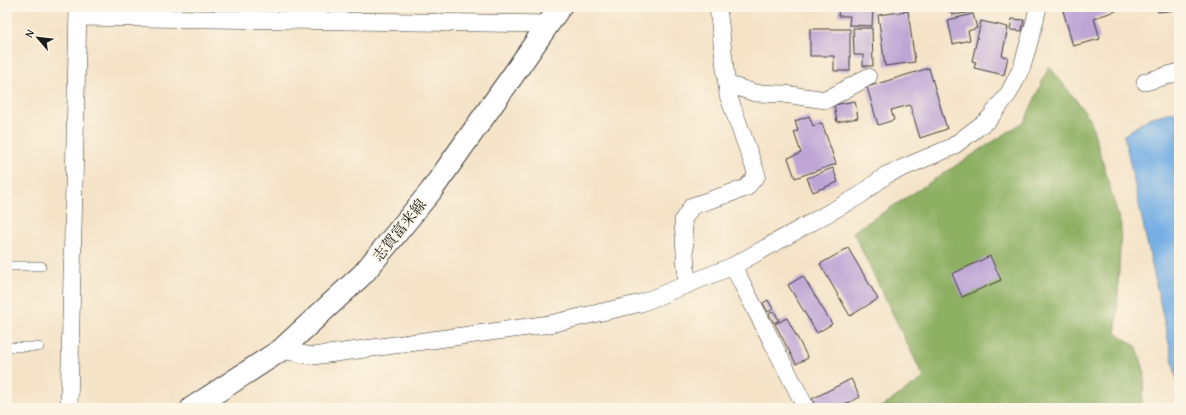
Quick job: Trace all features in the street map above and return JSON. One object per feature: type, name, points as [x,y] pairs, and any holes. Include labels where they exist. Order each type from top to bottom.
[{"type":"main road","name":"志賀富来線","points":[[192,408],[281,350],[363,274],[431,191],[554,16]]},
{"type":"street","points":[[687,285],[683,220],[692,206],[746,188],[757,175],[728,95],[718,7]]},
{"type":"street","points":[[281,350],[313,356],[550,324],[641,303],[733,266],[859,196],[886,175],[952,147],[989,120],[1009,93],[1022,67],[1038,7]]},
{"type":"street","points":[[69,408],[78,12],[554,16]]},
{"type":"street","points":[[1145,82],[1179,72]]},
{"type":"street","points":[[727,84],[755,93],[784,94],[826,100],[868,77]]},
{"type":"street","points":[[733,266],[806,408]]},
{"type":"lane","points":[[7,266],[41,266]]},
{"type":"lane","points":[[7,347],[39,347]]},
{"type":"green space","points":[[1049,66],[1090,118],[1121,226],[1116,333],[1137,347],[1145,374],[1141,408],[880,408],[924,378],[853,232],[1025,121]]},
{"type":"water","points":[[1179,110],[1179,390],[1124,135],[1149,118]]},
{"type":"building","points":[[839,7],[873,7],[872,26],[849,25],[850,16],[838,16]]},
{"type":"building","points":[[951,7],[989,7],[989,10],[952,15]]},
{"type":"building","points":[[1062,7],[1115,7],[1116,11],[1094,18],[1100,39],[1073,46]]},
{"type":"building","points":[[1157,7],[1176,7],[1176,10],[1158,12]]},
{"type":"building","points":[[908,11],[915,62],[885,66],[878,15]]},
{"type":"building","points":[[973,14],[977,28],[968,31],[970,40],[953,44],[948,20]]},
{"type":"building","points":[[1012,19],[1024,20],[1022,31],[1010,30]]},
{"type":"building","points":[[981,21],[1008,27],[1002,56],[1008,57],[1004,75],[974,68],[976,62],[972,61]]},
{"type":"building","points":[[853,28],[872,28],[873,66],[863,66],[863,55],[854,55]]},
{"type":"building","points":[[810,29],[850,29],[850,71],[834,71],[834,56],[810,56]]},
{"type":"building","points":[[929,68],[947,129],[920,138],[910,105],[891,110],[894,120],[878,125],[867,87]]},
{"type":"building","points":[[855,101],[858,118],[837,122],[834,105]]},
{"type":"building","points":[[809,116],[813,126],[822,123],[836,164],[795,178],[788,158],[801,153],[794,132],[798,131],[795,121]]},
{"type":"building","points":[[833,168],[838,182],[813,192],[807,178]]},
{"type":"building","points":[[848,248],[878,299],[850,316],[820,264]]},
{"type":"building","points":[[990,256],[1001,280],[962,297],[952,274]]},
{"type":"building","points":[[803,276],[832,324],[817,333],[788,285]]},
{"type":"building","points":[[768,300],[773,309],[768,312],[763,303]]},
{"type":"building","points":[[774,311],[779,320],[774,323],[769,314]]},
{"type":"building","points":[[787,318],[808,358],[796,364],[775,324]]},
{"type":"building","points":[[851,379],[860,397],[838,408],[816,408],[812,399]]}]
